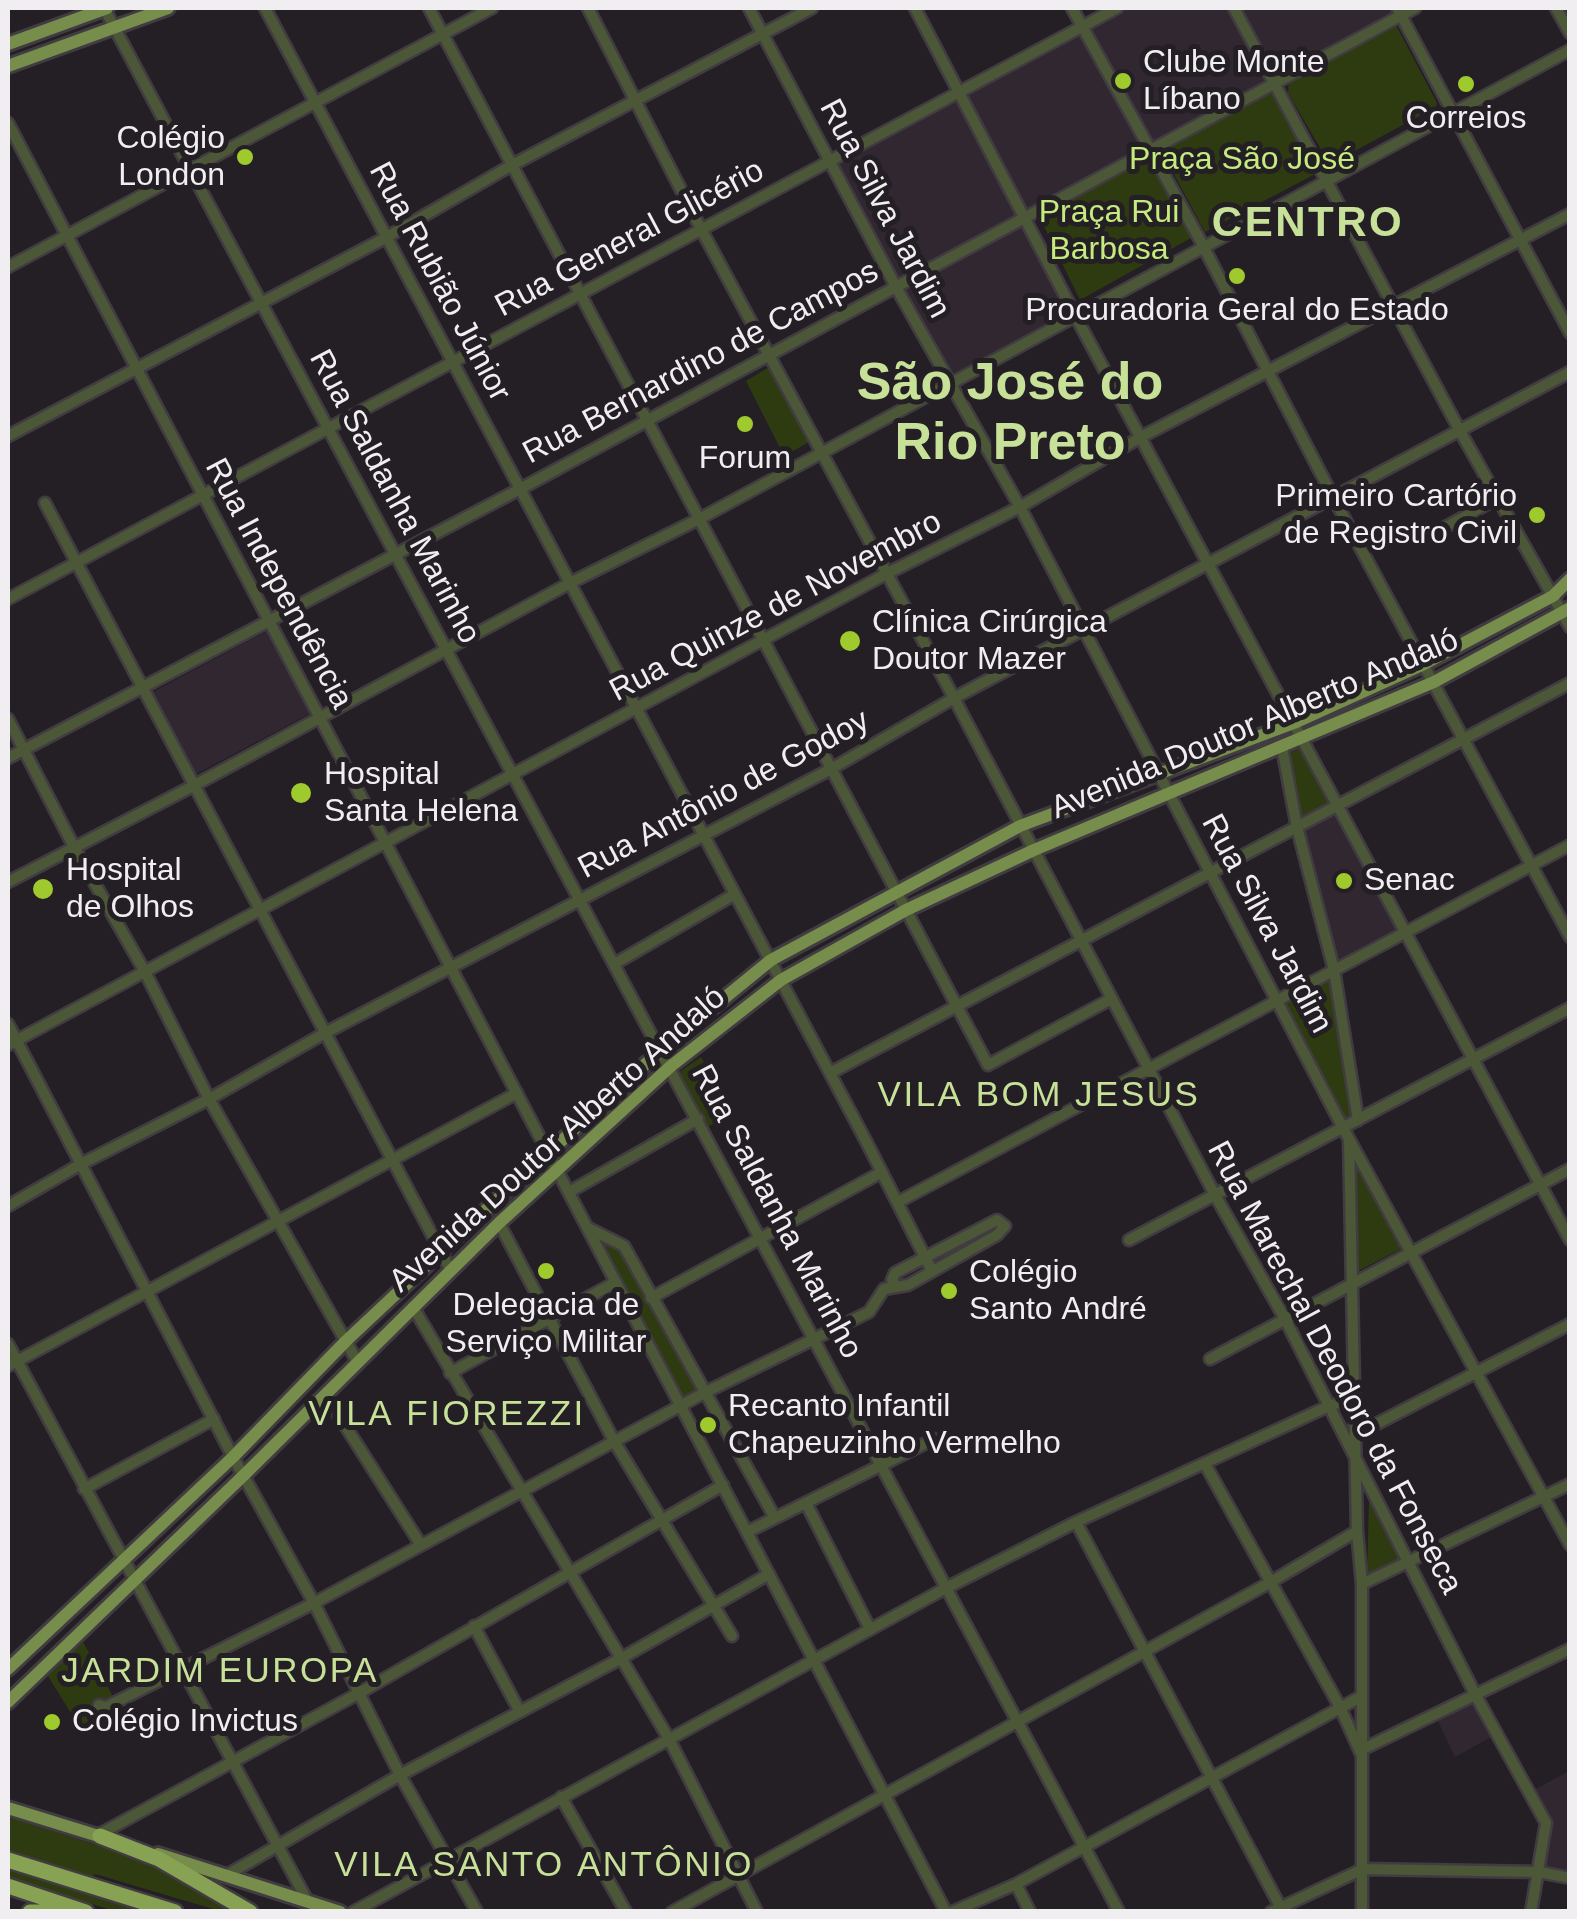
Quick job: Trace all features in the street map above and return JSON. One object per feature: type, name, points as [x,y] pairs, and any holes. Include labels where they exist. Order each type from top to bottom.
[{"type":"highway","points":[[99,1836],[159,1860],[250,1912]]},
{"type":"highway","points":[[8,1860],[175,1912]]},
{"type":"highway","points":[[8,1886],[86,1912]]},
{"type":"highway","points":[[30,1912],[53,1912]]},
{"type":"main road","points":[[8,44],[105,8]]},
{"type":"main road","points":[[8,66],[168,8]]},
{"type":"main road","name":"Avenida Doutor Alberto Andaló","points":[[9,1664],[233,1457],[440,1252],[662,1050],[771,960],[1020,826],[1294,723],[1424,664],[1553,596],[1570,579]]},
{"type":"main road","name":"Avenida Doutor Alberto Andaló","points":[[8,1702],[499,1223],[671,1066],[781,980],[906,910],[1034,850],[1303,740],[1434,682],[1567,616]]},
{"type":"main road","points":[[8,1808],[340,1912]]},
{"type":"street","name":"Rua Saldanha Marinho","points":[[105,8],[1119,1912]]},
{"type":"street","name":"Rua Rubião Júnior","points":[[265,8],[932,1270]]},
{"type":"street","points":[[429,8],[988,1065],[1111,999]]},
{"type":"street","points":[[8,267],[492,8]]},
{"type":"street","name":"Rua Marechal Deodoro da Fonseca","points":[[588,8],[701,229],[954,698],[1214,1195],[1285,1319],[1476,1696],[1546,1823],[1532,1912]]},
{"type":"street","name":"Rua Silva Jardim","points":[[749,8],[896,287],[1020,506],[1346,1133],[1570,1545]]},
{"type":"street","points":[[8,436],[387,238],[512,166],[812,8]]},
{"type":"street","points":[[915,8],[1570,1240]]},
{"type":"street","points":[[1072,8],[1570,936]]},
{"type":"street","name":"Rua General Glicério","points":[[8,599],[1117,8]]},
{"type":"street","points":[[1234,8],[1460,431],[1567,616]]},
{"type":"street","name":"Rua Bernardino de Campos","points":[[8,758],[1025,218],[1399,11],[1415,8]]},
{"type":"street","points":[[1556,8],[1570,33]]},
{"type":"street","points":[[1399,11],[1570,333]]},
{"type":"street","points":[[8,882],[446,648],[699,519],[1570,50]]},
{"type":"street","name":"Rua Independência","points":[[8,123],[12,144],[67,235],[949,1912]]},
{"type":"street","name":"Rua Quinze de Novembro","points":[[12,1043],[1020,506],[1141,436],[1570,214]]},
{"type":"street","name":"Rua Antônio de Godoy","points":[[8,1206],[325,1033],[831,769],[954,698],[1570,372]]},
{"type":"street","points":[[1442,529],[1498,498]]},
{"type":"street","points":[[45,503],[450,1269]]},
{"type":"street","points":[[830,1073],[1570,683]]},
{"type":"street","points":[[8,718],[209,1099],[357,1361]]},
{"type":"street","points":[[1282,747],[1297,827],[1334,970],[1358,1120]]},
{"type":"street","points":[[898,1202],[1570,845]]},
{"type":"street","points":[[616,963],[736,894]]},
{"type":"street","points":[[1129,1240],[1346,1133],[1358,1120],[1570,1008]]},
{"type":"street","points":[[8,1024],[12,1043],[81,1164],[233,1457],[314,1603],[400,1775],[477,1912]]},
{"type":"street","points":[[12,1363],[517,1093]]},
{"type":"street","points":[[569,1192],[698,1118]]},
{"type":"street","points":[[1346,1133],[1356,1531],[1362,1584],[1362,1912]]},
{"type":"street","points":[[1210,1359],[1570,1169]]},
{"type":"street","points":[[650,1298],[882,1172]]},
{"type":"street","points":[[106,1707],[314,1603],[706,1392],[868,1312],[884,1289],[908,1285],[998,1236],[1005,1226],[997,1220],[895,1273],[895,1286]]},
{"type":"street","points":[[499,1223],[614,1442],[732,1636]]},
{"type":"street","name":"Rua Independência","points":[[588,1227],[624,1246],[775,1518]]},
{"type":"street","points":[[967,1236],[972,1249]]},
{"type":"street","points":[[943,1250],[949,1261]]},
{"type":"street","points":[[450,1373],[616,1282]]},
{"type":"street","points":[[413,1307],[669,1739],[757,1912]]},
{"type":"street","points":[[1355,1435],[1570,1324]]},
{"type":"street","points":[[8,1344],[12,1363],[185,1668],[308,1902]]},
{"type":"street","points":[[324,1394],[421,1546]]},
{"type":"street","points":[[353,1912],[946,1588],[1076,1522],[1355,1398]]},
{"type":"street","points":[[84,1489],[214,1420]]},
{"type":"street","points":[[747,1532],[934,1439]]},
{"type":"street","points":[[1205,1464],[1363,1753]]},
{"type":"street","points":[[1362,1584],[1570,1484]]},
{"type":"street","points":[[99,1836],[723,1485]]},
{"type":"street","points":[[806,1502],[870,1630]]},
{"type":"street","points":[[1076,1522],[1278,1910],[1363,1869],[1538,1872],[1570,1878]]},
{"type":"street","points":[[672,1912],[1269,1583],[1356,1531]]},
{"type":"street","points":[[227,1875],[400,1775],[620,1659],[769,1574]]},
{"type":"street","points":[[474,1626],[520,1712]]},
{"type":"street","points":[[1363,1753],[1570,1649]]},
{"type":"street","points":[[949,1912],[1016,1884],[1362,1696]]},
{"type":"street","points":[[560,1797],[626,1912]]},
{"type":"street","points":[[1016,1884],[1030,1912]]},
{"type":"shaded area","points":[[1122,8],[1395,8],[1398,12],[1019,217],[1073,317],[951,383],[833,162]]},
{"type":"shaded area","points":[[267,631],[311,713],[194,775],[151,693]]},
{"type":"shaded area","name":"Senac","points":[[1339,811],[1402,931],[1334,966],[1301,832]]},
{"type":"shaded area","points":[[1475,1700],[1495,1735],[1455,1757],[1437,1719]]},
{"type":"shaded area","points":[[1569,1771],[1569,1875],[1543,1869],[1551,1822],[1532,1791]]},
{"type":"green space","points":[[1392,24],[1397,27],[1436,107],[1336,161],[1326,158],[1288,93],[1289,81]]},
{"type":"green space","name":"Praça São José","points":[[1268,92],[1275,95],[1317,173],[1205,232],[1162,152]]},
{"type":"green space","name":"Praça Rui Barbosa","points":[[1142,160],[1152,163],[1191,238],[1080,300],[1039,216]]},
{"type":"green space","points":[[771,366],[811,441],[784,456],[746,381]]},
{"type":"green space","points":[[1304,746],[1333,804],[1300,821],[1287,754]]},
{"type":"green space","points":[[1330,973],[1352,1115],[1343,1120],[1283,1000]]},
{"type":"green space","points":[[701,1057],[732,1112],[706,1128],[678,1073]]},
{"type":"green space","points":[[1353,1153],[1405,1247],[1354,1273]]},
{"type":"green space","points":[[593,1232],[621,1247],[703,1393],[684,1405]]},
{"type":"green space","points":[[1369,1501],[1404,1561],[1367,1576]]},
{"type":"green space","points":[[83,1642],[122,1713],[83,1733],[48,1676]]},
{"type":"green space","points":[[8,1817],[163,1866],[235,1911],[220,1911],[95,1874],[91,1878],[8,1851]]},
{"type":"green space","points":[[8,1865],[159,1911],[114,1911],[8,1878]]},
{"type":"place","name":"Clube Monte Líbano","points":[[1123,81]]},
{"type":"place","name":"Correios","points":[[1466,84]]},
{"type":"place","name":"Colégio London","points":[[245,157]]},
{"type":"place","name":"Procuradoria Geral do Estado","points":[[1237,276]]},
{"type":"place","name":"Forum","points":[[745,424]]},
{"type":"place","name":"Primeiro Cartório de Registro Civil","points":[[1537,515]]},
{"type":"place","name":"Clínica Cirúrgica Doutor Mazer","points":[[850,641]]},
{"type":"place","name":"Hospital Santa Helena","points":[[301,793]]},
{"type":"place","name":"Senac","points":[[1344,881]]},
{"type":"place","name":"Hospital de Olhos","points":[[43,889]]},
{"type":"place","name":"Delegacia de Serviço Militar","points":[[546,1271]]},
{"type":"place","name":"Colégio Santo André","points":[[949,1291]]},
{"type":"place","name":"Recanto Infantil Chapeuzinho Vermelho","points":[[708,1425]]},
{"type":"place","name":"Colégio Invictus","points":[[52,1722]]},
{"type":"district","name":"CENTRO","points":[[1308,224]]},
{"type":"district","name":"São José do Rio Preto","points":[[1010,415]]},
{"type":"district","name":"VILA BOM JESUS","points":[[1039,1096]]},
{"type":"district","name":"VILA FIOREZZI","points":[[447,1415]]},
{"type":"district","name":"JARDIM EUROPA","points":[[220,1672]]},
{"type":"district","name":"VILA SANTO ANTÔNIO","points":[[544,1866]]}]
